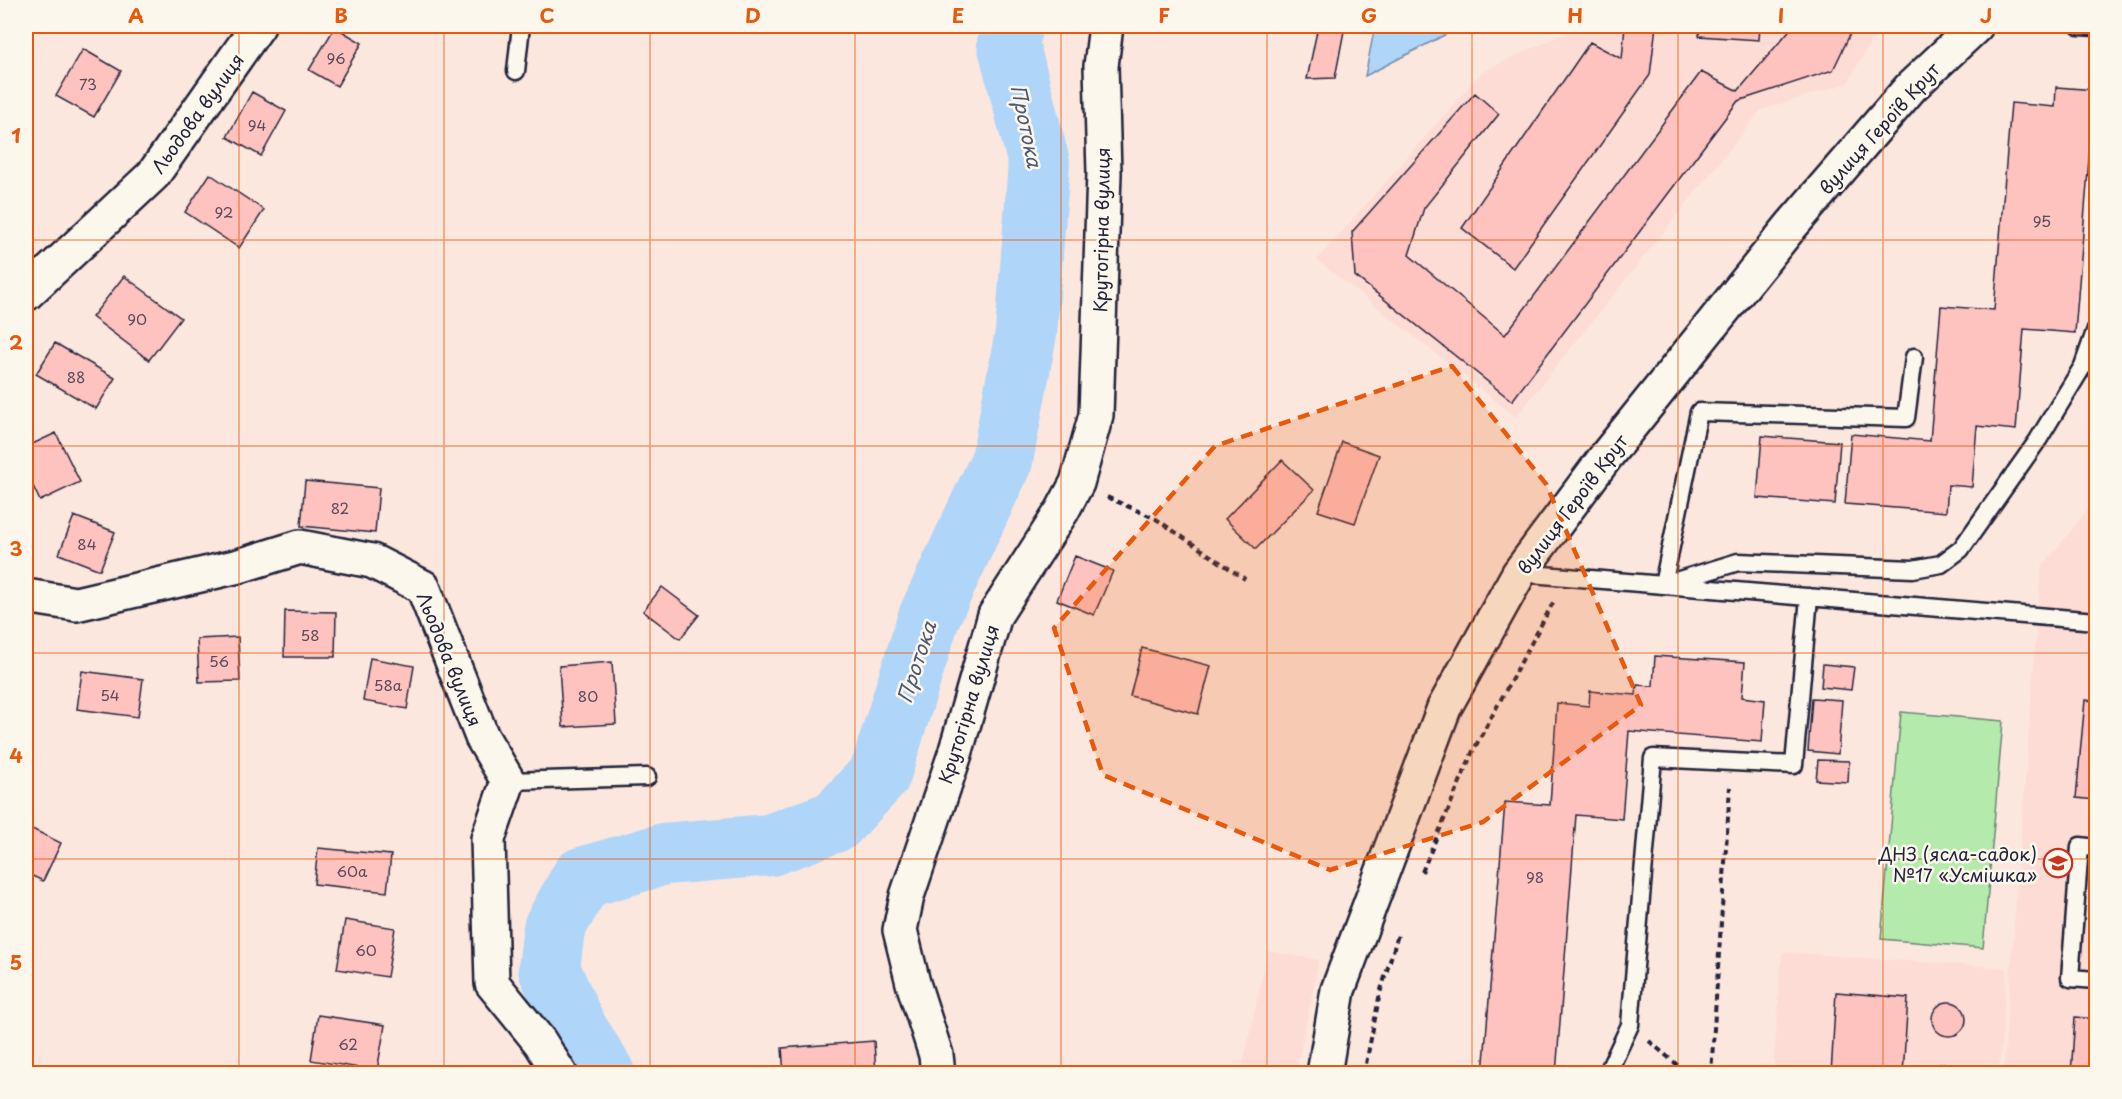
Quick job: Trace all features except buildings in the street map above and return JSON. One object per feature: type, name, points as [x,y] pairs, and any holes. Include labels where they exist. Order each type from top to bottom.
[{"type":"street","name":"Льодова вулиця","points":[[26,294],[153,175],[258,26]]},
{"type":"street","name":"Крутогірна вулиця","points":[[938,1074],[936,1055],[913,983],[900,930],[907,896],[955,754],[995,615],[1062,511],[1077,483],[1096,415],[1104,173],[1101,66],[1106,26]]},
{"type":"street","name":"вулиця Героїв Крут","points":[[1324,1074],[1338,990],[1444,708],[1519,573],[1607,455],[1791,226],[1911,87],[1976,26]]},
{"type":"street","name":"Льодова вулиця","points":[[26,596],[76,604],[239,566],[300,547],[372,561],[423,586],[482,736],[508,781]]},
{"type":"street","points":[[508,781],[488,839],[492,983],[540,1042],[560,1074]]},
{"type":"lane","points":[[516,71],[521,26]]},
{"type":"lane","points":[[2079,26],[2097,27]]},
{"type":"lane","points":[[1663,585],[1738,562],[1912,569],[1941,564],[1960,549],[2037,440],[2083,366],[2097,329]]},
{"type":"lane","points":[[1663,585],[1699,412],[1906,418],[1914,357]]},
{"type":"lane","points":[[1519,573],[2097,621]]},
{"type":"lane","points":[[1607,1074],[1630,1025],[1653,758],[1794,765],[1809,597]]},
{"type":"lane","points":[[508,781],[647,777]]},
{"type":"lane","points":[[2097,848],[2080,846],[2070,978],[2097,980]]},
{"type":"path","points":[[1077,483],[1156,519],[1245,579]]},
{"type":"path","points":[[1419,878],[1473,751],[1568,577]]},
{"type":"path","points":[[1711,1074],[1732,761]]},
{"type":"path","points":[[1364,1074],[1380,993],[1399,931]]},
{"type":"path","points":[[1630,1025],[1688,1074]]},
{"type":"highlighted area","points":[[1452,366],[1546,484],[1641,705],[1483,822],[1330,870],[1103,775],[1054,628],[1215,446]]},
{"type":"shaded area","points":[[1580,26],[1612,30],[1613,26],[1879,26],[1848,83],[1761,110],[1516,417],[1317,260],[1482,72]]},
{"type":"shaded area","name":"ДНЗ (ясла-садок) №17 «Усмішка»","points":[[2096,499],[2096,1073],[2003,1074],[2041,568]]},
{"type":"shaded area","points":[[1268,951],[1319,960],[1296,1073],[1241,1073]]},
{"type":"shaded area","points":[[1782,952],[2007,968],[1999,1073],[1773,1074]]},
{"type":"green space","points":[[1901,712],[2003,721],[1983,948],[1881,939]]},
{"type":"water","points":[[1375,26],[1462,26],[1365,76]]},
{"type":"waterway","name":"Протока","points":[[604,1074],[574,1025],[549,969],[554,928],[582,878],[664,854],[770,845],[836,821],[880,774],[929,617],[1002,460],[1026,333],[1039,163],[1008,43],[1012,26]]},
{"type":"place","name":"ДНЗ (ясла-садок) №17 «Усмішка»","points":[[2058,863]]}]
